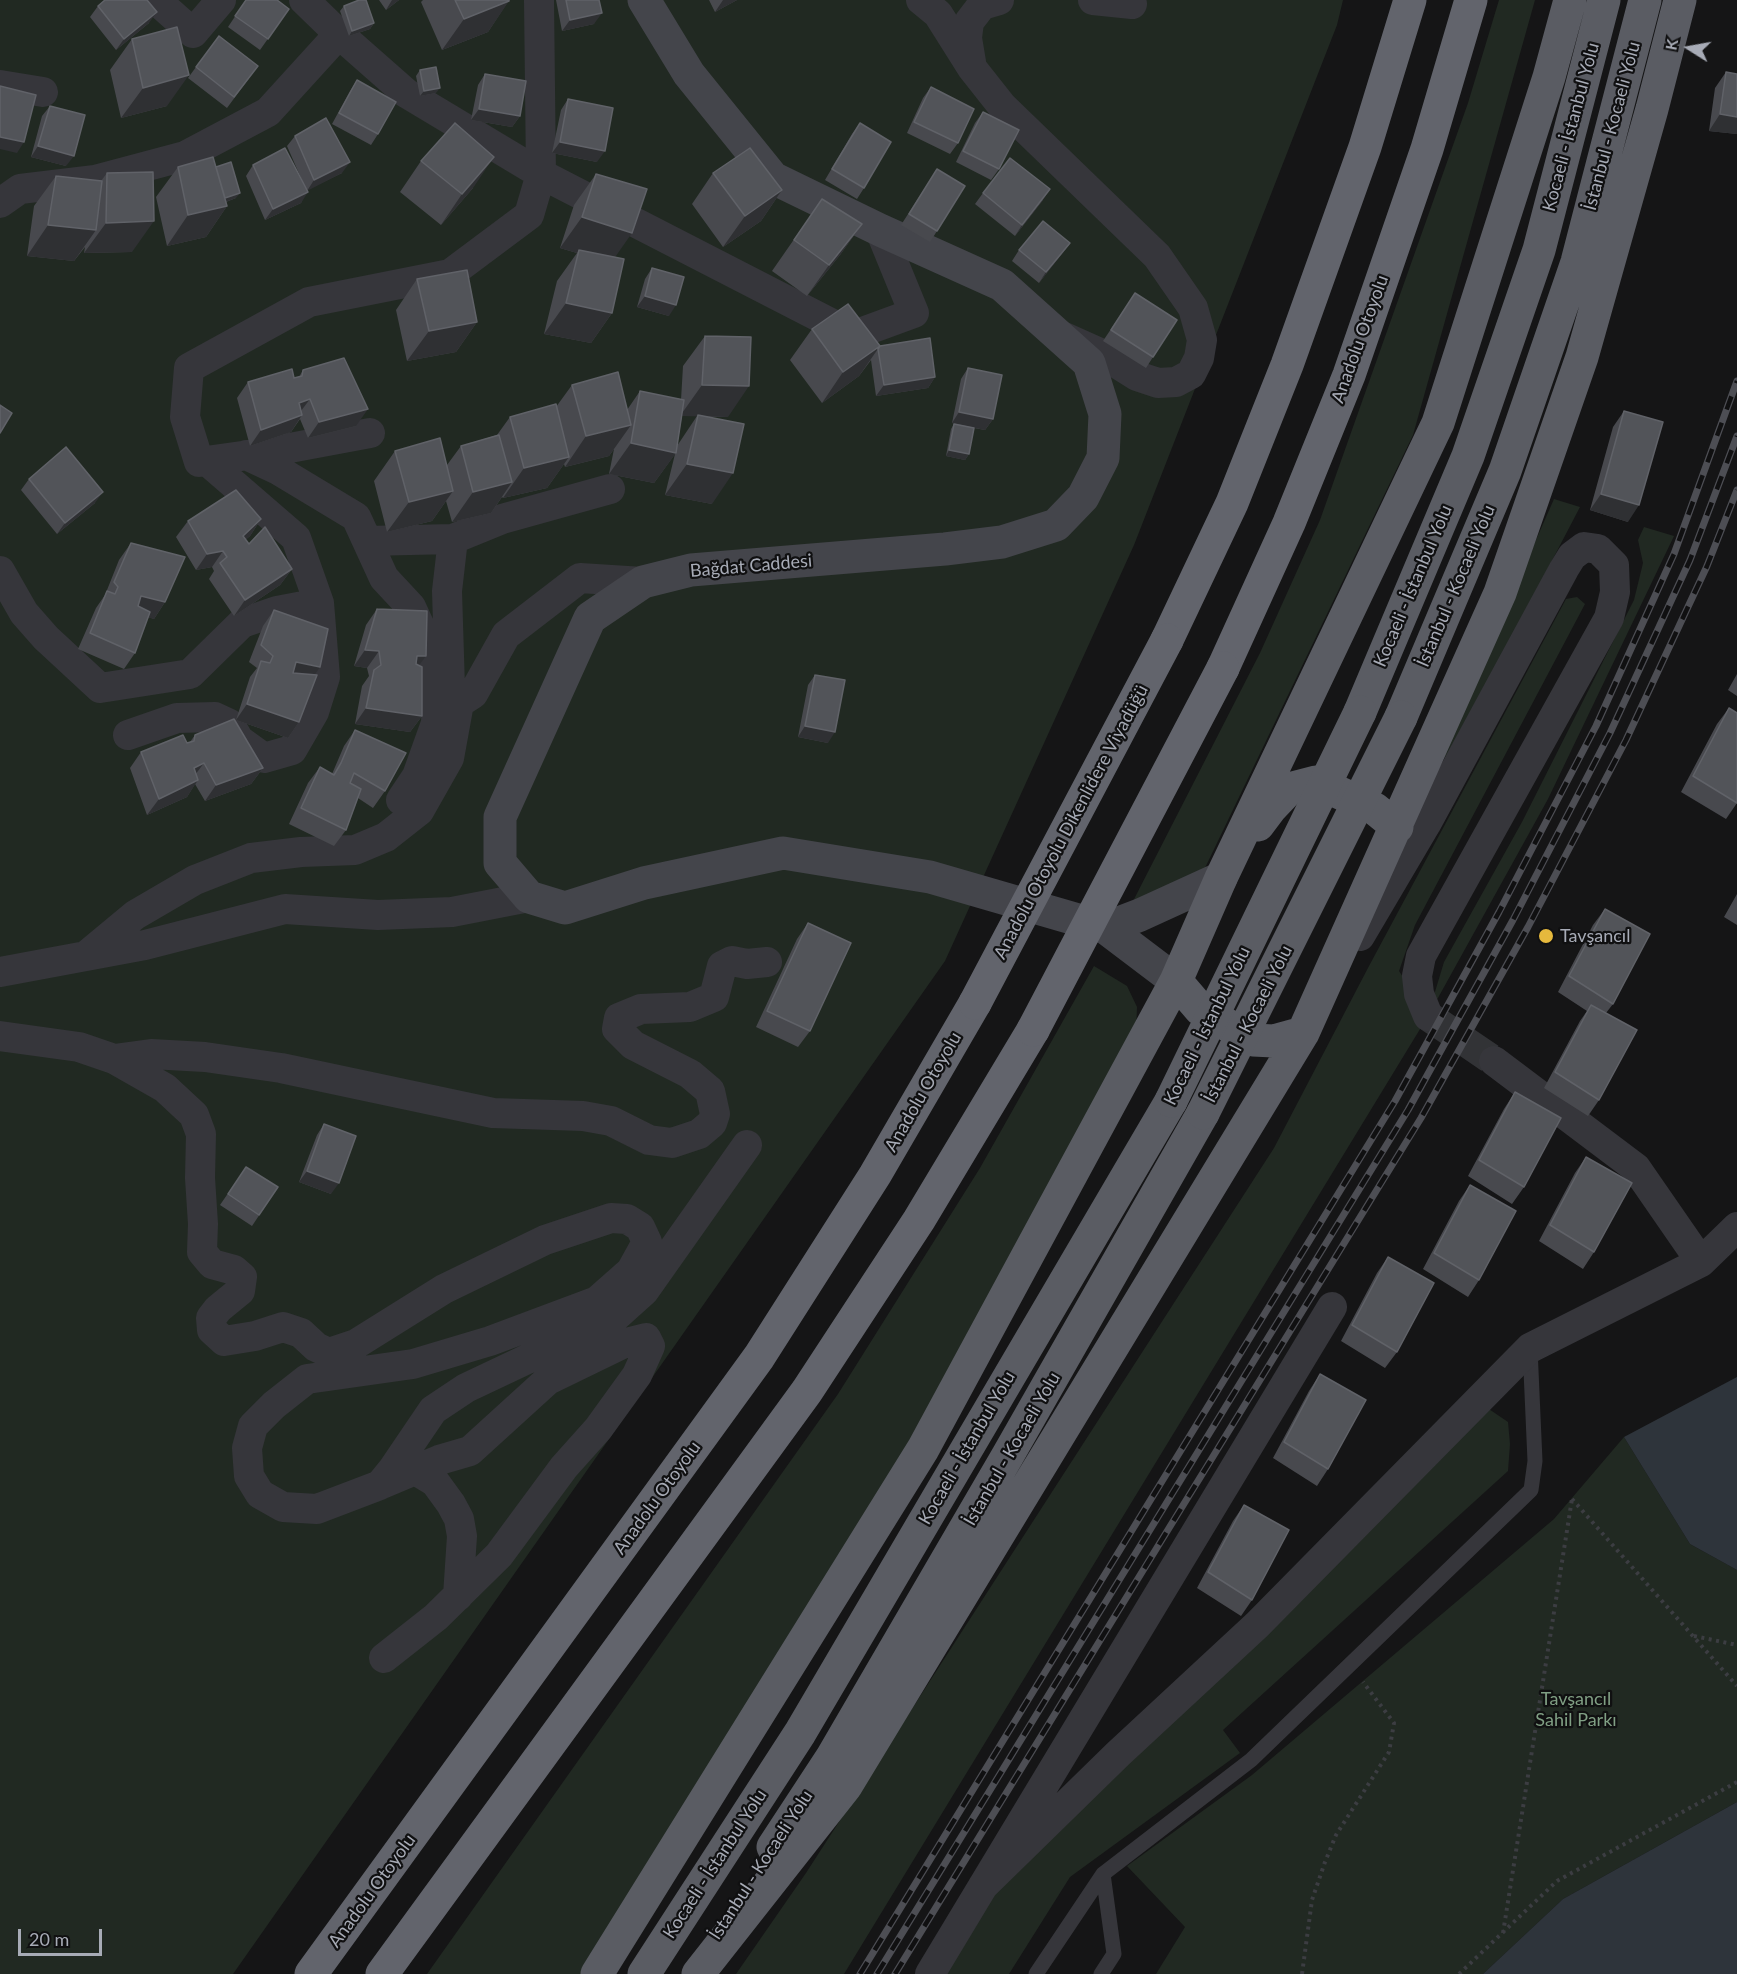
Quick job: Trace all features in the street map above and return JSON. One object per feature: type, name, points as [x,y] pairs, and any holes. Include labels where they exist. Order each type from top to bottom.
[{"type":"highway","name":"Anadolu Otoyolu Dikenlidere Viyadüğü","points":[[975,1004],[1167,640],[1232,503],[1287,364],[1365,147],[1410,0]]},
{"type":"highway","name":"Anadolu Otoyolu","points":[[382,1974],[807,1391],[919,1220],[1033,1030],[1223,668],[1289,523],[1349,375],[1427,149],[1471,0]]},
{"type":"highway","points":[[597,1974],[923,1449],[1176,981],[1221,878],[1438,423],[1550,77],[1570,0]]},
{"type":"highway","name":"Kocaeli - İstanbul Yolu","points":[[644,1974],[800,1733],[1171,1101],[1360,712],[1468,456],[1539,250],[1604,0]]},
{"type":"highway","name":"İstanbul - Kocaeli Yolu","points":[[690,1974],[832,1757],[1203,1113],[1401,717],[1505,471],[1577,262],[1645,0]]},
{"type":"highway","points":[[698,1974],[846,1786],[1303,1033],[1411,825],[1500,593],[1582,357],[1652,109],[1680,0]]},
{"type":"highway","points":[[1221,878],[1270,809],[1289,789],[1316,782],[1411,825]]},
{"type":"highway","points":[[1176,981],[1200,1009],[1253,1040],[1274,1041],[1303,1033]]},
{"type":"highway","name":"Anadolu Otoyolu","points":[[312,1974],[759,1357],[876,1175],[975,1004]]},
{"type":"main road","name":"Bağdat Caddesi","points":[[529,897],[501,863],[500,817],[590,618],[643,582],[691,570],[1002,542],[1056,525],[1083,496],[1103,458],[1106,414],[1089,363],[1002,285],[880,230],[773,178],[688,74],[644,0]]},
{"type":"main road","points":[[529,897],[565,908],[644,883],[783,852],[930,877],[1106,928],[1176,981]]},
{"type":"main road","points":[[1106,928],[1221,878]]},
{"type":"street","points":[[156,0],[193,33],[221,0]]},
{"type":"street","points":[[304,0],[406,93],[541,174],[854,335],[915,313],[880,230]]},
{"type":"street","points":[[370,433],[200,462],[184,417],[189,368],[309,302],[450,274],[529,215],[541,174],[539,0]]},
{"type":"street","points":[[921,0],[938,14],[972,68],[1002,106],[1156,256],[1193,308],[1202,340],[1199,358],[1191,374],[1176,382],[1158,383],[1137,376],[1102,354],[1056,333]]},
{"type":"street","points":[[972,68],[967,38],[969,22],[982,5],[999,0]]},
{"type":"street","points":[[1093,0],[1132,4]]},
{"type":"street","points":[[0,203],[20,189],[95,180],[185,156],[268,112],[339,34]]},
{"type":"street","points":[[0,85],[43,92]]},
{"type":"street","points":[[246,455],[279,470],[356,517],[384,578],[411,607],[427,642],[437,691],[436,723],[417,776],[397,806],[385,813]]},
{"type":"street","points":[[128,735],[177,718],[215,717],[230,724],[239,740],[264,758],[292,750],[314,712],[325,677],[319,603],[296,538],[207,461]]},
{"type":"street","points":[[367,541],[453,539],[502,519],[610,489]]},
{"type":"street","points":[[86,956],[135,915],[195,880],[251,858],[301,852],[355,850],[386,837],[419,812],[449,758],[459,703],[450,688],[447,591],[453,539]]},
{"type":"street","points":[[1411,825],[1572,556],[1584,547],[1598,549],[1614,565],[1615,592],[1610,618],[1421,956],[1417,976],[1419,994],[1428,1016]]},
{"type":"street","points":[[0,571],[24,613],[46,638],[100,688],[190,674],[242,623],[277,611],[319,603]]},
{"type":"street","points":[[459,703],[473,694],[506,635],[580,578],[643,582]]},
{"type":"street","points":[[0,972],[145,945],[285,909],[378,915],[441,912],[529,897]]},
{"type":"street","points":[[114,1059],[151,1054],[205,1057],[281,1068],[493,1113],[583,1116],[611,1121],[649,1140],[672,1143],[699,1134],[712,1123],[715,1114],[710,1091],[690,1074],[633,1045],[617,1029],[619,1018],[641,1009],[690,1006],[714,997],[722,966],[732,961],[747,964],[767,962]]},
{"type":"street","points":[[0,1036],[79,1047],[114,1059],[165,1088],[195,1115],[201,1134],[202,1252],[212,1264],[234,1270],[242,1277],[240,1291],[218,1309],[211,1318],[212,1330],[224,1341],[255,1336],[283,1327],[301,1334],[316,1347],[329,1353],[356,1344],[444,1289],[545,1240],[611,1218],[627,1219],[640,1227],[647,1242],[631,1271],[597,1301],[490,1341],[413,1364],[307,1379],[274,1405],[253,1426],[247,1448],[249,1476],[260,1494],[283,1508],[317,1509],[439,1460],[470,1451],[548,1380],[622,1344],[646,1338],[651,1346],[637,1375],[611,1411],[564,1467],[499,1555],[436,1617],[384,1658]]},
{"type":"street","points":[[1494,1061],[1636,1168],[1701,1262]]},
{"type":"street","points":[[380,1485],[433,1410],[466,1388],[614,1318],[644,1291],[747,1145]]},
{"type":"street","points":[[983,1886],[1118,1754],[1257,1625],[1530,1348],[1701,1262],[1737,1227]]},
{"type":"street","points":[[930,1974],[1332,1307]]},
{"type":"street","points":[[415,1470],[435,1482],[452,1504],[459,1519],[462,1536],[458,1596]]},
{"type":"lane","points":[[1036,1974],[1103,1874],[1251,1760],[1531,1490],[1535,1461],[1530,1348]]},
{"type":"lane","points":[[1101,1974],[1114,1954],[1103,1874]]},
{"type":"path","points":[[1503,1933],[1572,1499],[1737,1686]]},
{"type":"path","points":[[1693,1636],[1737,1645]]},
{"type":"path","points":[[1302,1974],[1312,1900],[1336,1835],[1389,1752],[1394,1723],[1362,1682]]},
{"type":"path","points":[[1460,1974],[1557,1881],[1737,1782]]},
{"type":"green space","points":[[0,0],[1343,0],[1337,25],[1134,545],[945,961],[233,1974],[0,1974]]},
{"type":"green space","points":[[1499,0],[1535,0],[1413,435],[1204,870],[1129,909],[1260,653],[1320,520],[1468,103]]},
{"type":"green space","points":[[1554,499],[1580,507],[1455,746],[1436,767]]},
{"type":"green space","points":[[1644,527],[1674,536],[1548,799],[1428,1016],[844,1974],[736,1974],[806,1873],[1274,1148],[1566,599],[1577,597],[1585,604],[1415,925],[1399,971],[1428,1015],[1444,962],[1522,822],[1634,600],[1643,563],[1638,540]]},
{"type":"green space","points":[[1094,966],[1127,986],[1137,1007],[1136,1032],[908,1452],[581,1974],[427,1974],[838,1394],[980,1168]]},
{"type":"green space","points":[[1483,1405],[1508,1422],[1510,1444],[1508,1471],[1223,1730],[1240,1753],[1070,1877],[1009,1974],[942,1974],[1001,1877]]},
{"type":"green space","name":"Tavşancıl Sahil Parkı","points":[[1624,1437],[1690,1544],[1737,1570],[1737,1802],[1563,1899],[1483,1974],[1156,1974],[1185,1927],[1127,1866],[1252,1775],[1554,1519]]},
{"type":"shaded area","points":[[1737,1377],[1737,1570],[1690,1544],[1624,1437]]},
{"type":"shaded area","points":[[1737,1802],[1737,1974],[1483,1974],[1563,1899]]},
{"type":"building","points":[[105,0],[147,0],[157,12],[124,39],[98,6]]},
{"type":"building","points":[[246,0],[277,0],[289,9],[268,39],[235,16]]},
{"type":"building","points":[[359,0],[366,0],[374,23],[352,31],[344,6]]},
{"type":"building","points":[[455,0],[509,0],[509,1],[464,19]]},
{"type":"building","points":[[566,0],[599,0],[602,13],[570,20]]},
{"type":"building","points":[[177,27],[189,75],[143,88],[132,39]]},
{"type":"building","points":[[219,36],[258,66],[234,97],[196,67]]},
{"type":"building","points":[[436,67],[440,88],[424,91],[420,70]]},
{"type":"building","points":[[1726,72],[1737,74],[1737,117],[1720,114]]},
{"type":"building","points":[[485,74],[526,81],[520,116],[479,109]]},
{"type":"building","points":[[357,80],[396,102],[378,134],[339,113]]},
{"type":"building","points":[[0,86],[36,95],[24,142],[0,137]]},
{"type":"building","points":[[931,87],[974,109],[958,143],[914,122]]},
{"type":"building","points":[[568,99],[613,108],[605,151],[560,142]]},
{"type":"building","points":[[50,106],[85,115],[74,156],[38,146]]},
{"type":"building","points":[[983,112],[1019,130],[999,169],[963,151]]},
{"type":"building","points":[[326,118],[350,162],[314,180],[295,136]]},
{"type":"building","points":[[455,123],[494,157],[462,194],[421,161]]},
{"type":"building","points":[[860,123],[891,142],[864,188],[832,169]]},
{"type":"building","points":[[285,148],[308,192],[273,209],[253,165]]},
{"type":"building","points":[[750,148],[782,190],[745,216],[713,173]]},
{"type":"building","points":[[213,157],[227,206],[188,215],[178,167]]},
{"type":"building","points":[[1010,158],[1050,189],[1022,225],[983,193]]},
{"type":"building","points":[[231,162],[240,193],[225,198],[216,167]]},
{"type":"building","points":[[937,169],[965,186],[937,231],[909,214]]},
{"type":"building","points":[[153,172],[154,221],[106,223],[107,173]]},
{"type":"building","points":[[596,174],[647,189],[632,233],[582,217]]},
{"type":"building","points":[[56,176],[102,181],[96,230],[48,225]]},
{"type":"building","points":[[822,199],[862,224],[829,265],[794,240]]},
{"type":"building","points":[[1043,221],[1070,243],[1046,272],[1019,250]]},
{"type":"building","points":[[579,250],[624,259],[612,313],[566,303]]},
{"type":"building","points":[[652,268],[684,277],[676,305],[645,296]]},
{"type":"building","points":[[467,270],[477,322],[429,331],[417,279]]},
{"type":"building","points":[[1135,293],[1177,320],[1153,357],[1111,330]]},
{"type":"building","points":[[848,304],[880,346],[843,372],[812,329]]},
{"type":"building","points":[[705,336],[751,337],[749,386],[702,385]]},
{"type":"building","points":[[930,338],[935,377],[884,385],[878,349],[880,346]]},
{"type":"building","points":[[344,358],[368,409],[319,422],[310,399],[299,403],[302,415],[261,430],[248,382],[292,369],[294,378],[302,376],[303,370]]},
{"type":"building","points":[[968,368],[1002,375],[993,419],[959,412]]},
{"type":"building","points":[[618,372],[631,425],[586,436],[572,385]]},
{"type":"building","points":[[640,391],[684,400],[676,453],[631,443]]},
{"type":"building","points":[[556,404],[569,457],[524,468],[510,417]]},
{"type":"building","points":[[0,405],[12,413],[0,433]]},
{"type":"building","points":[[1624,411],[1663,422],[1639,505],[1601,494]]},
{"type":"building","points":[[698,415],[744,424],[733,473],[687,464]]},
{"type":"building","points":[[954,424],[974,428],[969,454],[949,450]]},
{"type":"building","points":[[499,435],[512,482],[473,492],[461,446]]},
{"type":"building","points":[[440,438],[453,491],[409,502],[395,451]]},
{"type":"building","points":[[66,447],[103,492],[65,523],[29,479]]},
{"type":"building","points":[[236,490],[261,519],[243,536],[249,544],[265,527],[292,569],[245,600],[220,563],[227,557],[223,551],[207,554],[188,521]]},
{"type":"building","points":[[131,543],[185,557],[165,602],[141,596],[138,606],[150,612],[135,653],[90,633],[107,591],[115,594],[118,587],[114,582]]},
{"type":"building","points":[[377,609],[427,611],[426,656],[417,656],[416,664],[422,667],[422,716],[366,708],[374,670],[381,665],[379,651],[365,650]]},
{"type":"building","points":[[274,610],[328,629],[320,667],[296,662],[293,673],[317,675],[299,722],[247,704],[261,661],[270,663],[273,656],[261,645]]},
{"type":"building","points":[[815,675],[845,680],[835,732],[805,726]]},
{"type":"building","points":[[1729,708],[1737,713],[1737,803],[1693,776]]},
{"type":"building","points":[[234,719],[263,768],[216,785],[204,763],[194,768],[198,780],[159,799],[141,752],[183,735],[187,743],[194,741],[195,735]]},
{"type":"building","points":[[355,730],[406,753],[385,791],[354,773],[350,783],[361,789],[346,830],[301,808],[320,767],[334,775]]},
{"type":"building","points":[[1605,909],[1650,934],[1613,1004],[1569,976]]},
{"type":"building","points":[[808,923],[851,943],[810,1031],[767,1011]]},
{"type":"building","points":[[1591,1005],[1637,1030],[1599,1100],[1555,1072]]},
{"type":"building","points":[[1515,1092],[1561,1118],[1524,1187],[1479,1160]]},
{"type":"building","points":[[324,1124],[356,1136],[339,1183],[307,1171]]},
{"type":"building","points":[[1586,1157],[1632,1183],[1594,1252],[1550,1225]]},
{"type":"building","points":[[246,1167],[278,1187],[259,1215],[228,1194]]},
{"type":"building","points":[[1470,1185],[1516,1211],[1479,1280],[1434,1253]]},
{"type":"building","points":[[1388,1257],[1434,1283],[1397,1352],[1352,1325]]},
{"type":"building","points":[[1320,1374],[1366,1400],[1328,1469],[1284,1442]]},
{"type":"building","points":[[1244,1505],[1289,1530],[1252,1600],[1208,1572]]},
{"type":"tunnel","points":[[1428,1016],[1494,1061]]},
{"type":"railway","points":[[860,1974],[1395,1101],[1499,912],[1596,726],[1674,554],[1737,381]]},
{"type":"railway","points":[[877,1974],[1408,1110],[1513,920],[1610,733],[1690,560],[1737,436]]},
{"type":"railway","points":[[895,1974],[1421,1118],[1528,927],[1626,740],[1707,566],[1737,490]]},
{"type":"place","name":"Tavşancıl","points":[[1546,936]]}]
